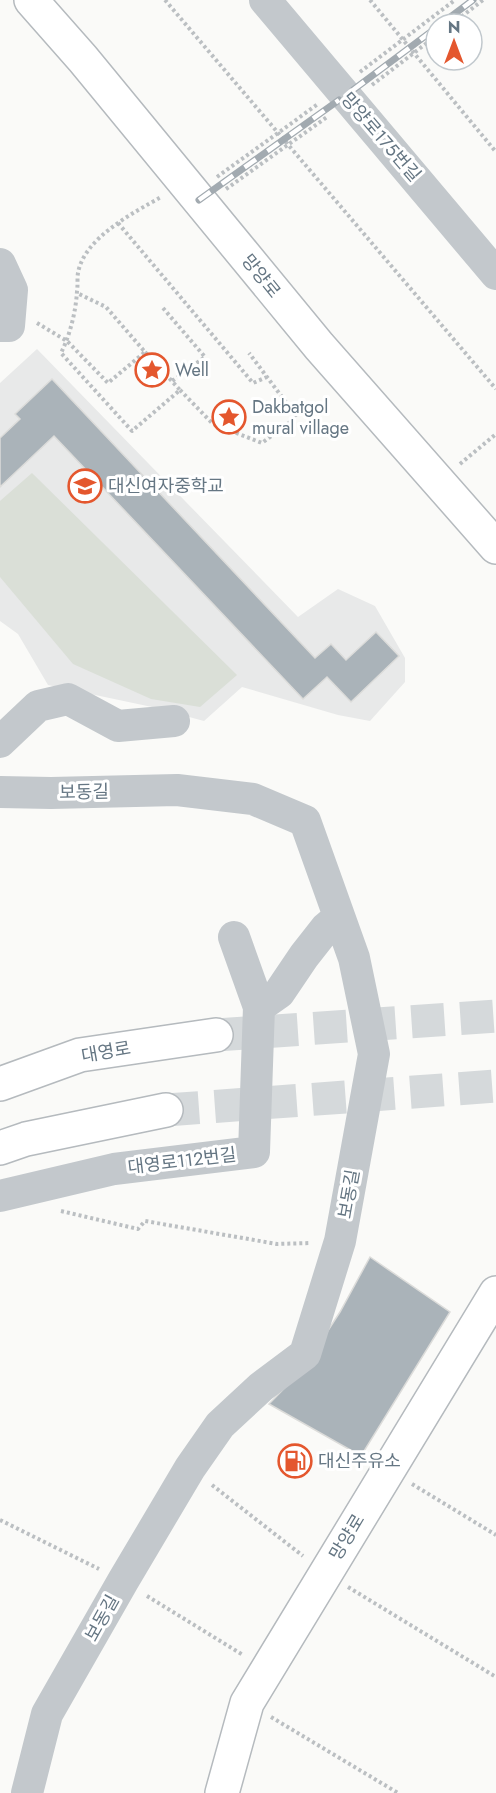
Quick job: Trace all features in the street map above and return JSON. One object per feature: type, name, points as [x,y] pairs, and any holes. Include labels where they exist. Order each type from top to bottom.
[{"type":"main road","name":"망양로","points":[[31,0],[83,59],[319,346],[496,548]]},
{"type":"main road","name":"대영로","points":[[0,1084],[80,1055],[216,1035]]},
{"type":"main road","points":[[9,1144],[166,1110]]},
{"type":"main road","name":"망양로","points":[[222,1793],[247,1703],[496,1293]]},
{"type":"street","name":"망양로175번길","points":[[265,0],[496,274]]},
{"type":"street","points":[[0,264],[12,290],[9,326],[0,326]]},
{"type":"street","points":[[0,742],[38,706],[68,699],[118,726],[174,721]]},
{"type":"street","name":"보동길","points":[[0,792],[177,790],[253,799],[305,821],[354,958],[374,1054],[340,1241],[305,1354],[261,1387],[220,1425],[190,1468],[47,1714],[27,1793]]},
{"type":"street","points":[[259,1007],[279,993],[309,949],[326,928],[339,917]]},
{"type":"street","name":"대영로112번길","points":[[0,1196],[114,1169],[254,1152],[259,1007],[234,937]]},
{"type":"path","points":[[165,0],[496,389]]},
{"type":"path","points":[[370,0],[496,152]]},
{"type":"path","points":[[180,390],[132,431],[61,353],[67,341],[77,293],[78,271],[89,248],[118,223],[194,194],[288,146],[403,39],[454,0]]},
{"type":"path","points":[[468,12],[483,0]]},
{"type":"path","points":[[194,194],[277,133],[424,45]]},
{"type":"path","points":[[118,223],[253,383],[267,377]]},
{"type":"path","points":[[77,293],[106,307],[213,424],[262,443],[297,417],[249,353]]},
{"type":"path","points":[[163,308],[205,357],[172,381]]},
{"type":"path","points":[[67,341],[108,383],[145,352]]},
{"type":"path","points":[[439,483],[496,434]]},
{"type":"path","points":[[50,1209],[138,1229],[145,1221],[277,1244],[340,1241]]},
{"type":"path","points":[[388,1469],[496,1535]]},
{"type":"path","points":[[247,1703],[398,1793]]},
{"type":"shaded area","name":"대신여자중학교","points":[[37,349],[298,617],[338,589],[375,606],[405,658],[405,682],[370,721],[338,715],[242,687],[204,721],[152,707],[48,685],[18,634],[0,621],[0,383]]},
{"type":"shaded area","points":[[32,473],[237,675],[200,707],[151,699],[73,664],[0,577],[0,501]]},
{"type":"building","points":[[52,379],[315,658],[331,644],[346,660],[376,632],[399,656],[351,702],[327,677],[303,699],[54,436],[0,487],[0,438],[20,419],[15,414]]},
{"type":"building","points":[[370,1257],[450,1312],[361,1456],[269,1404],[303,1369],[340,1312]]},
{"type":"tunnel","points":[[216,1035],[496,1016]]},
{"type":"tunnel","points":[[166,1110],[496,1086]]},
{"type":"railway","points":[[457,12],[473,0]]},
{"type":"railway","points":[[353,90],[424,37]]},
{"type":"railway","points":[[199,200],[339,100]]},
{"type":"place","name":"Well","points":[[152,370]]},
{"type":"place","name":"Dakbatgol mural village","points":[[229,417]]},
{"type":"place","name":"대신여자중학교","points":[[85,486]]},
{"type":"place","name":"대신주유소","points":[[295,1461]]}]
